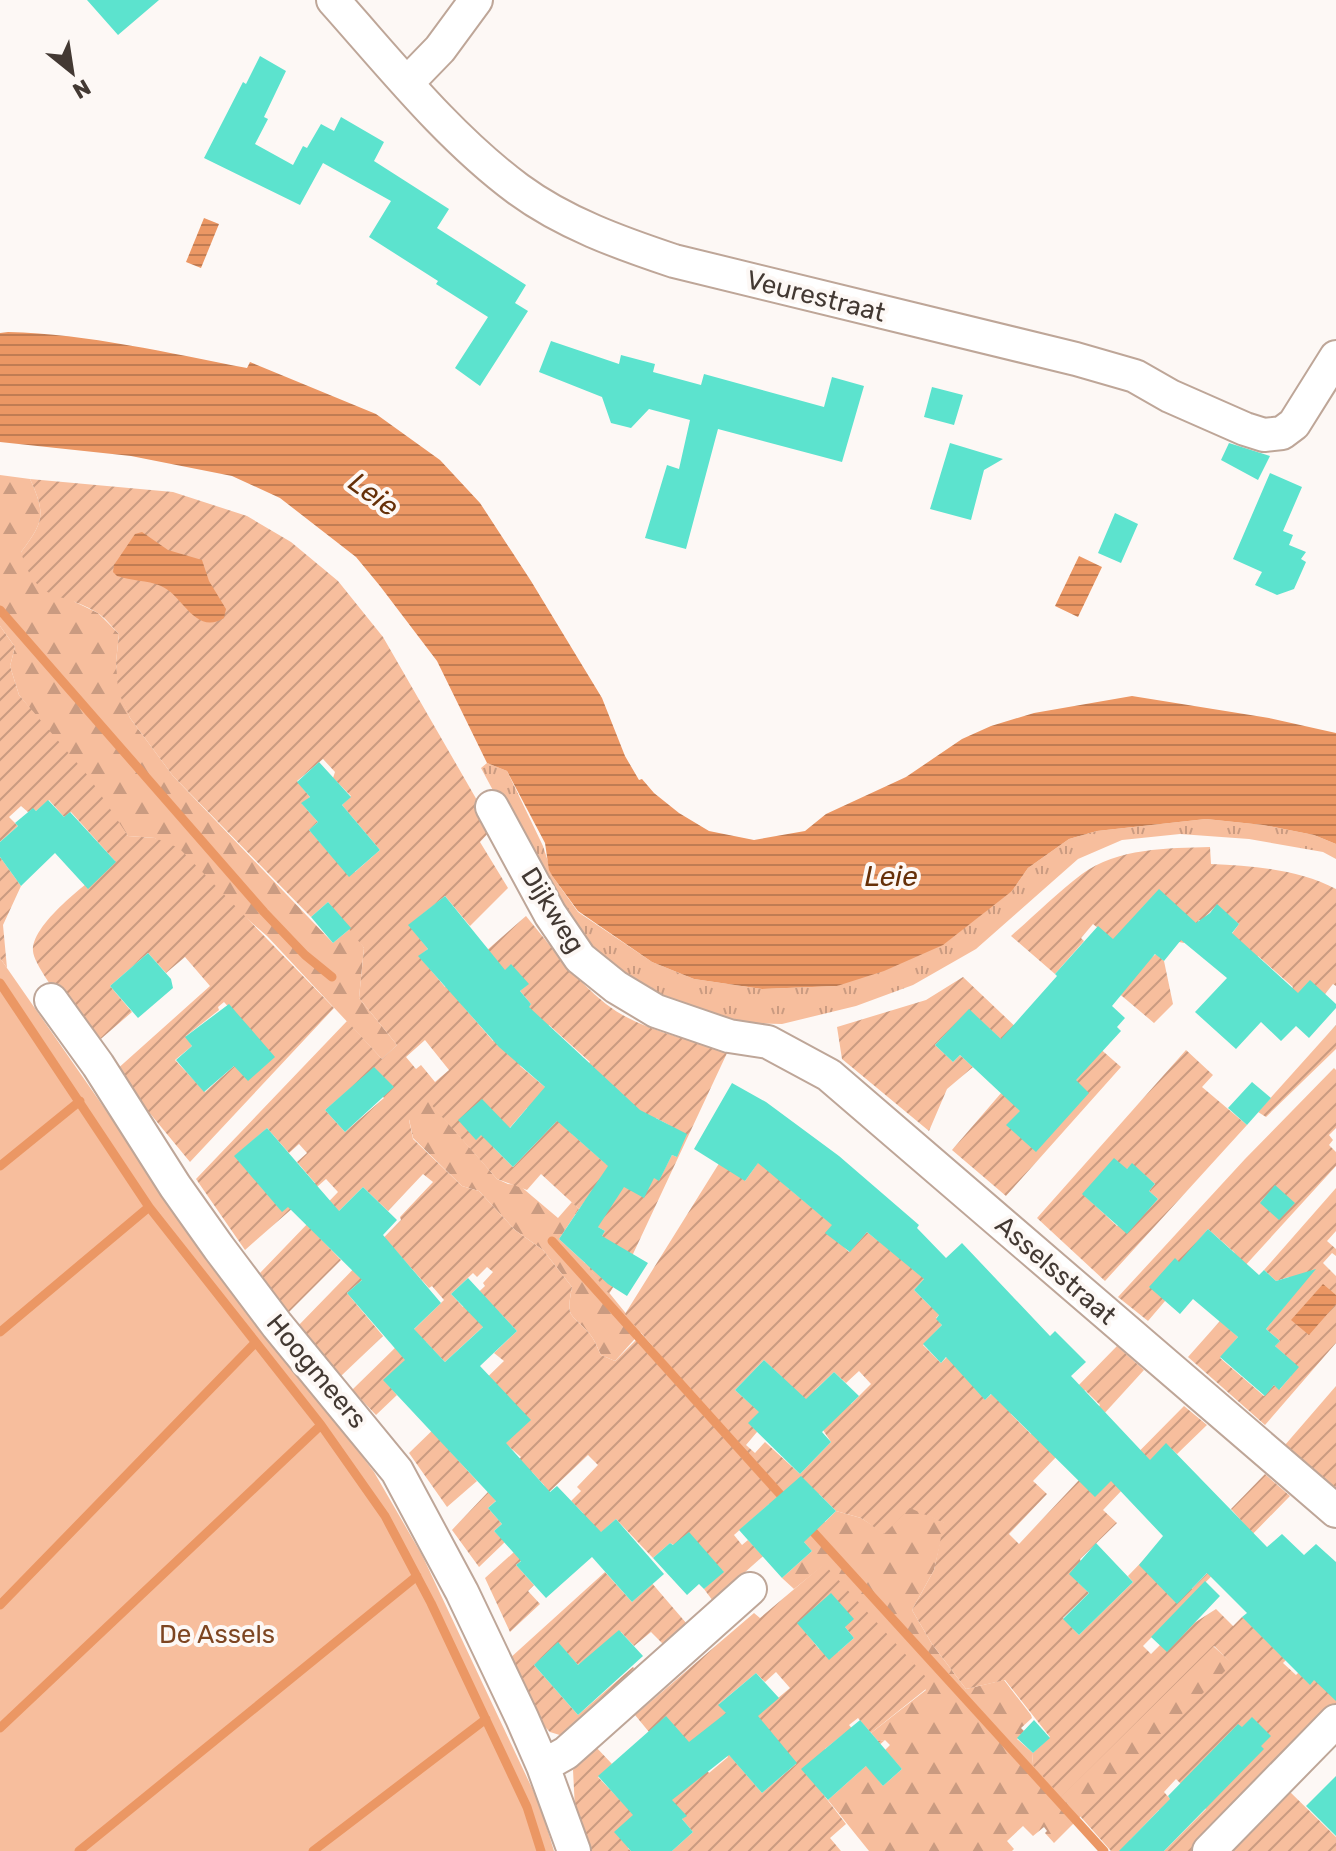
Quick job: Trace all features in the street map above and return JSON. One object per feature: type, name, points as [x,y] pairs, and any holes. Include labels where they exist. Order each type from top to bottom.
[{"type":"street","name":"Veurestraat","points":[[333,0],[460,140],[519,189],[589,228],[674,261],[1135,376],[1170,396],[1264,435],[1282,433],[1294,424],[1336,357]]},
{"type":"street","points":[[408,82],[440,49],[476,0]]},
{"type":"street","name":"Dijkweg","points":[[492,807],[550,914],[580,958],[616,987],[656,1011],[729,1036],[768,1042]]},
{"type":"street","name":"Hoogmeers","points":[[51,1000],[219,1248],[277,1325],[397,1471],[462,1592],[543,1766],[574,1851]]},
{"type":"street","name":"Asselsstraat","points":[[768,1042],[829,1075],[1336,1511]]},
{"type":"street","points":[[543,1766],[566,1753],[750,1589]]},
{"type":"street","points":[[1209,1851],[1336,1721]]},
{"type":"green space","points":[[0,475],[30,479],[39,501],[40,517],[21,552],[75,602],[98,613],[119,634],[116,662],[119,691],[130,718],[173,776],[333,943],[351,928],[364,948],[359,998],[397,1045],[382,1059],[267,936],[155,838],[128,836],[19,695],[10,666],[15,647],[0,626]]},
{"type":"green space","points":[[30,479],[173,492],[247,516],[291,542],[338,581],[383,637],[493,828],[480,842],[508,888],[470,926],[445,896],[409,925],[428,949],[419,956],[445,987],[526,916],[584,984],[619,1013],[664,1033],[728,1051],[633,1254],[609,1294],[585,1263],[605,1231],[598,1227],[585,1201],[579,1209],[541,1174],[527,1190],[497,1179],[428,1101],[409,1120],[413,1139],[462,1186],[479,1191],[515,1230],[543,1250],[572,1287],[571,1314],[590,1334],[601,1355],[615,1361],[636,1340],[795,1517],[769,1504],[734,1535],[742,1545],[748,1540],[763,1556],[713,1601],[704,1589],[723,1571],[670,1543],[653,1558],[616,1519],[587,1545],[565,1522],[516,1565],[534,1585],[528,1591],[540,1604],[510,1632],[485,1578],[562,1509],[575,1521],[583,1513],[571,1501],[581,1491],[577,1487],[598,1465],[588,1455],[547,1494],[544,1485],[532,1472],[518,1480],[488,1508],[502,1524],[494,1531],[505,1542],[479,1567],[452,1530],[521,1457],[477,1419],[447,1448],[477,1481],[447,1507],[409,1453],[504,1361],[494,1353],[517,1331],[499,1312],[445,1362],[426,1342],[384,1380],[397,1395],[376,1415],[352,1390],[444,1300],[432,1286],[429,1288],[396,1251],[347,1293],[383,1336],[341,1376],[297,1327],[401,1220],[400,1217],[433,1182],[423,1174],[388,1211],[363,1187],[316,1234],[341,1260],[287,1314],[260,1273],[338,1192],[326,1179],[245,1250],[196,1179],[347,1021],[382,1059],[397,1045],[359,998],[364,948],[328,902],[311,917],[173,776],[130,718],[118,691],[116,662],[119,634],[96,612],[50,593],[34,580],[21,552],[40,517],[39,501]],"holes":[[[323,759],[335,772],[333,778],[351,796],[342,805],[380,850],[355,872],[337,853],[332,856],[309,830],[318,822],[302,804],[310,797],[297,781]],[[503,972],[528,984],[520,991],[531,1004],[493,1041],[462,1005]],[[549,1025],[590,1062],[558,1098],[520,1066]],[[425,1040],[449,1070],[435,1082],[421,1065],[416,1069],[406,1057]],[[365,1076],[384,1098],[345,1132],[325,1110]],[[527,1108],[555,1123],[513,1167],[493,1147]],[[656,1118],[669,1125],[677,1157],[672,1155],[659,1180],[631,1166]],[[267,1128],[289,1153],[299,1144],[307,1153],[297,1162],[315,1183],[282,1211],[235,1156]],[[572,1134],[624,1135],[606,1164]],[[487,1267],[493,1272],[483,1283],[485,1286],[463,1307],[451,1294],[473,1273],[477,1277]]]},
{"type":"green space","points":[[0,626],[15,647],[10,666],[19,695],[89,777],[128,836],[155,838],[179,848],[334,1008],[190,1162],[115,1071],[210,986],[185,957],[166,973],[148,953],[110,986],[132,1012],[95,1044],[41,971],[33,951],[35,940],[53,915],[115,861],[71,812],[64,817],[49,800],[36,811],[28,812],[21,806],[9,817],[18,826],[0,842]],"holes":[[[224,1002],[261,1042],[205,1092],[175,1060],[192,1046],[186,1036],[219,1010],[218,1007]]]},
{"type":"green space","points":[[487,763],[507,771],[543,846],[553,877],[578,912],[652,962],[694,979],[762,989],[837,986],[1012,891],[1028,868],[1069,839],[1097,831],[1206,819],[1263,825],[1314,835],[1336,844],[1336,859],[1323,852],[1249,839],[1180,834],[1122,840],[1078,859],[976,949],[913,985],[856,1006],[782,1024],[734,1023],[629,986],[588,950],[542,882],[481,768]]},
{"type":"green space","points":[[1210,847],[1211,864],[1291,873],[1336,889],[1336,986],[1333,984],[1325,994],[1291,1000],[1286,996],[1293,987],[1258,956],[1238,978],[1226,942],[1239,924],[1217,905],[1199,920],[1184,943],[1157,925],[1151,958],[1156,954],[1164,961],[1173,1004],[1154,1023],[1116,991],[1081,1032],[1121,1067],[1006,1196],[952,1150],[1002,1092],[1015,1052],[969,1010],[935,1045],[953,1062],[960,1055],[973,1067],[947,1089],[929,1131],[842,1059],[837,1027],[926,1000],[963,977],[1040,1050],[1122,948],[1093,924],[1081,938],[1084,941],[1055,974],[1011,936],[1073,881],[1096,865],[1143,851]]},
{"type":"green space","points":[[0,857],[21,886],[3,925],[7,968],[0,958]]},
{"type":"green space","name":"De Assels","points":[[0,958],[185,1224],[374,1472],[422,1555],[540,1805],[554,1851],[0,1851]]},
{"type":"green space","points":[[1336,1025],[1336,1049],[1266,1117],[1258,1112]]},
{"type":"green space","points":[[1186,1050],[1213,1075],[1202,1087],[1247,1125],[1105,1281],[1037,1218]],"holes":[[[1132,1164],[1155,1184],[1149,1191],[1158,1199],[1133,1226],[1117,1226],[1083,1194]]]},
{"type":"green space","points":[[1334,1068],[1336,1128],[1329,1135],[1333,1140],[1329,1145],[1336,1152],[1336,1166],[1242,1269],[1234,1252],[1208,1229],[1193,1247],[1165,1301],[1148,1321],[1118,1297],[1245,1159]]},
{"type":"green space","points":[[428,1100],[497,1179],[519,1185],[558,1218],[572,1202],[579,1209],[559,1239],[585,1263],[641,1332],[615,1361],[601,1355],[590,1334],[571,1314],[572,1287],[543,1250],[515,1230],[479,1191],[462,1186],[413,1138],[409,1119]]},
{"type":"green space","points":[[728,1149],[745,1181],[760,1160],[788,1188],[850,1239],[844,1247],[849,1252],[867,1232],[912,1265],[926,1277],[914,1290],[931,1307],[970,1284],[936,1318],[942,1325],[923,1345],[941,1363],[964,1340],[985,1400],[1016,1372],[1011,1414],[1031,1434],[1117,1346],[1144,1370],[1102,1416],[1096,1410],[1100,1405],[1085,1390],[1055,1419],[1059,1454],[1033,1481],[1047,1494],[1009,1534],[1019,1544],[1079,1480],[1095,1496],[1184,1406],[1207,1425],[1177,1454],[1166,1444],[1103,1510],[1117,1523],[1080,1559],[1081,1562],[1070,1574],[1089,1593],[1063,1618],[1079,1635],[1133,1582],[1128,1576],[1153,1550],[1192,1589],[1218,1562],[1245,1525],[1231,1509],[1265,1474],[1290,1496],[1143,1646],[1151,1654],[1216,1609],[1233,1626],[1242,1617],[1300,1646],[1283,1663],[1296,1675],[1336,1635],[1336,1704],[1191,1851],[1164,1851],[1206,1809],[1176,1779],[1164,1792],[1172,1801],[1130,1840],[1140,1851],[1111,1851],[1080,1816],[1232,1664],[1214,1646],[1061,1797],[1032,1764],[1033,1753],[1050,1737],[1005,1680],[966,1689],[932,1644],[912,1610],[934,1570],[944,1523],[910,1508],[884,1534],[861,1518],[836,1511],[819,1494],[801,1511],[711,1414],[625,1314]],"holes":[[[764,1360],[782,1377],[754,1407],[735,1390]],[[859,1371],[871,1384],[851,1404],[815,1390],[834,1372],[846,1383]],[[823,1430],[831,1442],[800,1474],[765,1442],[755,1453],[746,1445],[757,1432]]]},
{"type":"green space","points":[[1336,1188],[1336,1231],[1327,1241],[1336,1249],[1336,1256],[1332,1253],[1323,1263],[1336,1276],[1336,1343],[1265,1425],[1188,1357],[1220,1321],[1238,1337],[1220,1358],[1264,1396],[1274,1385],[1280,1389],[1291,1376],[1285,1355],[1275,1346],[1280,1341],[1266,1329],[1300,1287],[1289,1277],[1276,1281],[1264,1270]]},
{"type":"green space","points":[[1336,1386],[1336,1488],[1285,1445]]},
{"type":"green space","points":[[808,1505],[825,1522],[836,1511],[861,1518],[884,1533],[910,1507],[945,1523],[934,1570],[912,1610],[932,1644],[966,1689],[1004,1680],[1032,1718],[1021,1728],[1024,1731],[1017,1739],[1033,1753],[1032,1764],[1213,1646],[1233,1664],[1054,1843],[1044,1827],[1033,1836],[1023,1826],[1007,1841],[1014,1849],[1012,1851],[869,1851],[828,1800],[867,1765],[883,1786],[902,1769],[885,1750],[890,1745],[885,1740],[878,1741],[871,1733],[926,1690],[824,1565],[794,1589],[782,1578],[812,1551],[788,1524]]},
{"type":"green space","points":[[626,1553],[687,1624],[664,1645],[651,1632],[634,1646],[621,1632],[578,1665],[558,1643],[534,1665],[578,1715],[633,1667],[638,1673],[566,1737],[550,1732],[543,1725],[509,1659],[605,1572],[632,1602],[650,1586]]},
{"type":"green space","points":[[824,1564],[925,1676],[926,1689],[871,1733],[858,1718],[849,1725],[869,1748],[885,1740],[866,1757],[845,1733],[825,1749],[822,1793],[846,1824],[830,1838],[841,1851],[672,1851],[693,1832],[682,1819],[686,1816],[667,1802],[698,1779],[704,1767],[709,1773],[728,1757],[717,1743],[628,1848],[631,1851],[588,1851],[575,1809],[573,1770],[595,1746],[612,1764],[598,1777],[622,1802],[649,1732],[635,1715],[754,1613],[760,1618]],"holes":[[[798,1623],[845,1627],[854,1638],[838,1652],[829,1641],[819,1649]],[[776,1672],[790,1688],[740,1730],[719,1704],[756,1673],[765,1682]],[[707,1729],[796,1764],[762,1793]]]},
{"type":"green space","points":[[1287,1789],[1336,1837],[1336,1851],[1223,1851]]},
{"type":"water","points":[[204,218],[219,224],[201,268],[186,262]]},
{"type":"water","name":"Leie","points":[[0,333],[98,340],[247,368],[250,362],[376,414],[440,460],[480,503],[602,698],[625,756],[639,780],[642,779],[679,813],[709,831],[754,840],[805,831],[826,814],[906,777],[962,739],[991,726],[1034,713],[1132,696],[1269,718],[1336,733],[1336,844],[1314,835],[1263,825],[1206,819],[1097,831],[1069,839],[1028,868],[1012,891],[943,945],[884,971],[837,986],[762,989],[694,979],[652,962],[578,911],[549,870],[545,843],[507,771],[487,763],[437,661],[356,557],[280,498],[232,476],[131,456],[0,442]]},
{"type":"water","points":[[142,532],[168,550],[202,560],[209,581],[226,609],[224,618],[205,622],[161,586],[122,578],[113,572],[114,565],[135,534]]},
{"type":"water","points":[[1079,556],[1102,567],[1078,617],[1055,606]]},
{"type":"water","points":[[1323,1284],[1336,1295],[1336,1304],[1309,1335],[1291,1320]]},
{"type":"building","points":[[87,0],[159,0],[118,35]]},
{"type":"building","points":[[260,56],[286,71],[255,144],[293,165],[303,146],[307,148],[321,124],[334,131],[341,117],[384,142],[374,161],[449,209],[437,228],[526,285],[515,303],[528,311],[480,386],[455,368],[488,317],[369,237],[391,201],[323,163],[300,205],[204,158]]},
{"type":"building","points":[[551,341],[619,364],[621,355],[655,364],[653,372],[701,385],[704,374],[824,407],[832,377],[864,386],[842,462],[718,429],[686,549],[645,538],[667,465],[679,469],[690,420],[649,409],[631,428],[611,423],[602,397],[539,372]]},
{"type":"building","points":[[932,387],[963,395],[954,425],[924,417]]},
{"type":"building","points":[[950,443],[1003,459],[984,470],[971,520],[930,509]]},
{"type":"building","points":[[1229,443],[1270,456],[1258,480],[1221,460]]},
{"type":"building","points":[[1270,473],[1302,487],[1283,531],[1293,535],[1289,545],[1306,552],[1301,559],[1306,562],[1294,589],[1277,595],[1255,585],[1262,572],[1233,559]]},
{"type":"building","points":[[1115,513],[1138,524],[1121,563],[1098,553]]},
{"type":"building","points":[[319,762],[351,797],[342,805],[380,850],[349,877],[309,830],[318,822],[301,803],[310,797],[297,782]]},
{"type":"building","points":[[48,800],[64,817],[70,812],[116,862],[88,889],[55,853],[21,886],[0,857],[0,842],[18,826],[15,823]]},
{"type":"building","points":[[1159,889],[1196,923],[1217,904],[1239,924],[1232,933],[1298,993],[1310,980],[1336,1004],[1336,1008],[1309,1038],[1296,1026],[1281,1041],[1261,1022],[1236,1049],[1195,1012],[1227,978],[1181,940],[1164,961],[1155,954],[1112,1006],[1125,1018],[1117,1027],[1121,1031],[1076,1080],[1089,1093],[1036,1152],[1006,1125],[1020,1111],[960,1055],[953,1062],[935,1045],[969,1009],[1001,1039],[1098,926],[1113,939]]},
{"type":"building","points":[[445,896],[505,970],[511,964],[529,984],[520,991],[531,1004],[529,1007],[640,1110],[687,1134],[677,1157],[672,1155],[659,1181],[654,1178],[644,1198],[624,1187],[598,1227],[605,1231],[602,1236],[648,1263],[627,1296],[608,1284],[559,1239],[608,1166],[557,1121],[513,1167],[481,1135],[476,1140],[458,1120],[482,1099],[510,1128],[545,1087],[499,1047],[418,956],[428,949],[408,925]]},
{"type":"building","points":[[328,902],[351,928],[333,943],[311,917]]},
{"type":"building","points":[[148,953],[171,979],[173,988],[138,1018],[110,986]]},
{"type":"building","points":[[229,1004],[275,1057],[248,1081],[234,1066],[204,1092],[176,1060],[192,1046],[185,1037]]},
{"type":"building","points":[[374,1067],[394,1087],[345,1132],[325,1110]]},
{"type":"building","points":[[1252,1082],[1271,1098],[1247,1125],[1228,1108]]},
{"type":"building","points":[[732,1083],[766,1102],[839,1156],[919,1225],[917,1228],[946,1258],[962,1243],[1050,1336],[1055,1331],[1086,1362],[1071,1376],[1150,1460],[1166,1443],[1267,1547],[1282,1534],[1304,1555],[1316,1544],[1336,1562],[1336,1701],[1314,1680],[1310,1685],[1242,1617],[1247,1613],[1207,1573],[1177,1604],[1139,1565],[1163,1536],[1111,1481],[1095,1497],[991,1394],[985,1400],[946,1357],[941,1363],[923,1344],[942,1325],[936,1319],[939,1315],[914,1290],[924,1279],[867,1232],[850,1252],[825,1233],[832,1225],[758,1163],[745,1181],[694,1149]]},
{"type":"building","points":[[267,1128],[339,1211],[363,1187],[397,1220],[383,1235],[441,1303],[414,1329],[445,1362],[483,1327],[451,1294],[468,1278],[517,1331],[480,1366],[531,1420],[506,1443],[550,1492],[557,1486],[601,1532],[616,1519],[664,1574],[632,1602],[592,1557],[546,1598],[516,1565],[521,1561],[494,1531],[502,1524],[488,1508],[496,1501],[383,1380],[405,1360],[347,1293],[362,1280],[288,1207],[282,1212],[234,1156]]},
{"type":"building","points":[[1114,1158],[1127,1169],[1132,1163],[1155,1184],[1149,1191],[1158,1199],[1127,1234],[1082,1194]]},
{"type":"building","points":[[1275,1185],[1295,1203],[1279,1220],[1260,1203]]},
{"type":"building","points":[[1208,1229],[1259,1275],[1264,1270],[1276,1281],[1316,1269],[1266,1329],[1280,1341],[1275,1346],[1299,1367],[1279,1390],[1274,1385],[1265,1396],[1220,1357],[1238,1337],[1193,1299],[1180,1314],[1149,1287],[1175,1258],[1179,1262]]},
{"type":"building","points":[[764,1360],[806,1399],[834,1372],[859,1396],[822,1432],[831,1442],[800,1474],[748,1423],[759,1412],[735,1390]]},
{"type":"building","points":[[801,1476],[836,1511],[804,1542],[812,1551],[782,1578],[739,1530]]},
{"type":"building","points":[[689,1532],[724,1572],[704,1589],[699,1584],[687,1595],[653,1558]]},
{"type":"building","points":[[1096,1543],[1133,1582],[1079,1635],[1063,1619],[1089,1593],[1069,1574]]},
{"type":"building","points":[[1205,1581],[1220,1596],[1167,1652],[1151,1637]]},
{"type":"building","points":[[831,1593],[854,1619],[845,1627],[854,1638],[829,1660],[797,1623]]},
{"type":"building","points":[[619,1630],[643,1656],[578,1715],[534,1665],[558,1642],[578,1665]]},
{"type":"building","points":[[756,1673],[779,1698],[758,1716],[797,1763],[762,1793],[729,1755],[672,1800],[687,1816],[682,1819],[693,1832],[672,1851],[631,1851],[614,1832],[633,1815],[598,1776],[666,1716],[689,1742],[726,1713],[718,1705]]},
{"type":"building","points":[[1252,1717],[1271,1736],[1261,1746],[1264,1749],[1164,1851],[1119,1851],[1238,1724],[1242,1727]]},
{"type":"building","points":[[860,1720],[902,1769],[883,1786],[866,1766],[828,1800],[801,1769]]},
{"type":"building","points":[[1034,1720],[1050,1738],[1033,1753],[1017,1738]]},
{"type":"building","points":[[1336,1776],[1336,1836],[1306,1806]]},
{"type":"waterway","points":[[0,610],[264,912],[305,955],[332,977]]},
{"type":"waterway","points":[[0,983],[149,1207],[321,1425],[385,1516],[431,1603],[527,1807],[541,1851]]},
{"type":"waterway","points":[[0,1166],[80,1101]]},
{"type":"waterway","points":[[0,1332],[149,1207]]},
{"type":"waterway","points":[[552,1241],[787,1502]]},
{"type":"waterway","points":[[0,1605],[255,1343]]},
{"type":"waterway","points":[[0,1728],[321,1425]]},
{"type":"waterway","points":[[807,1525],[1104,1851]]},
{"type":"waterway","points":[[79,1851],[417,1576]]},
{"type":"waterway","points":[[313,1851],[486,1719]]}]
